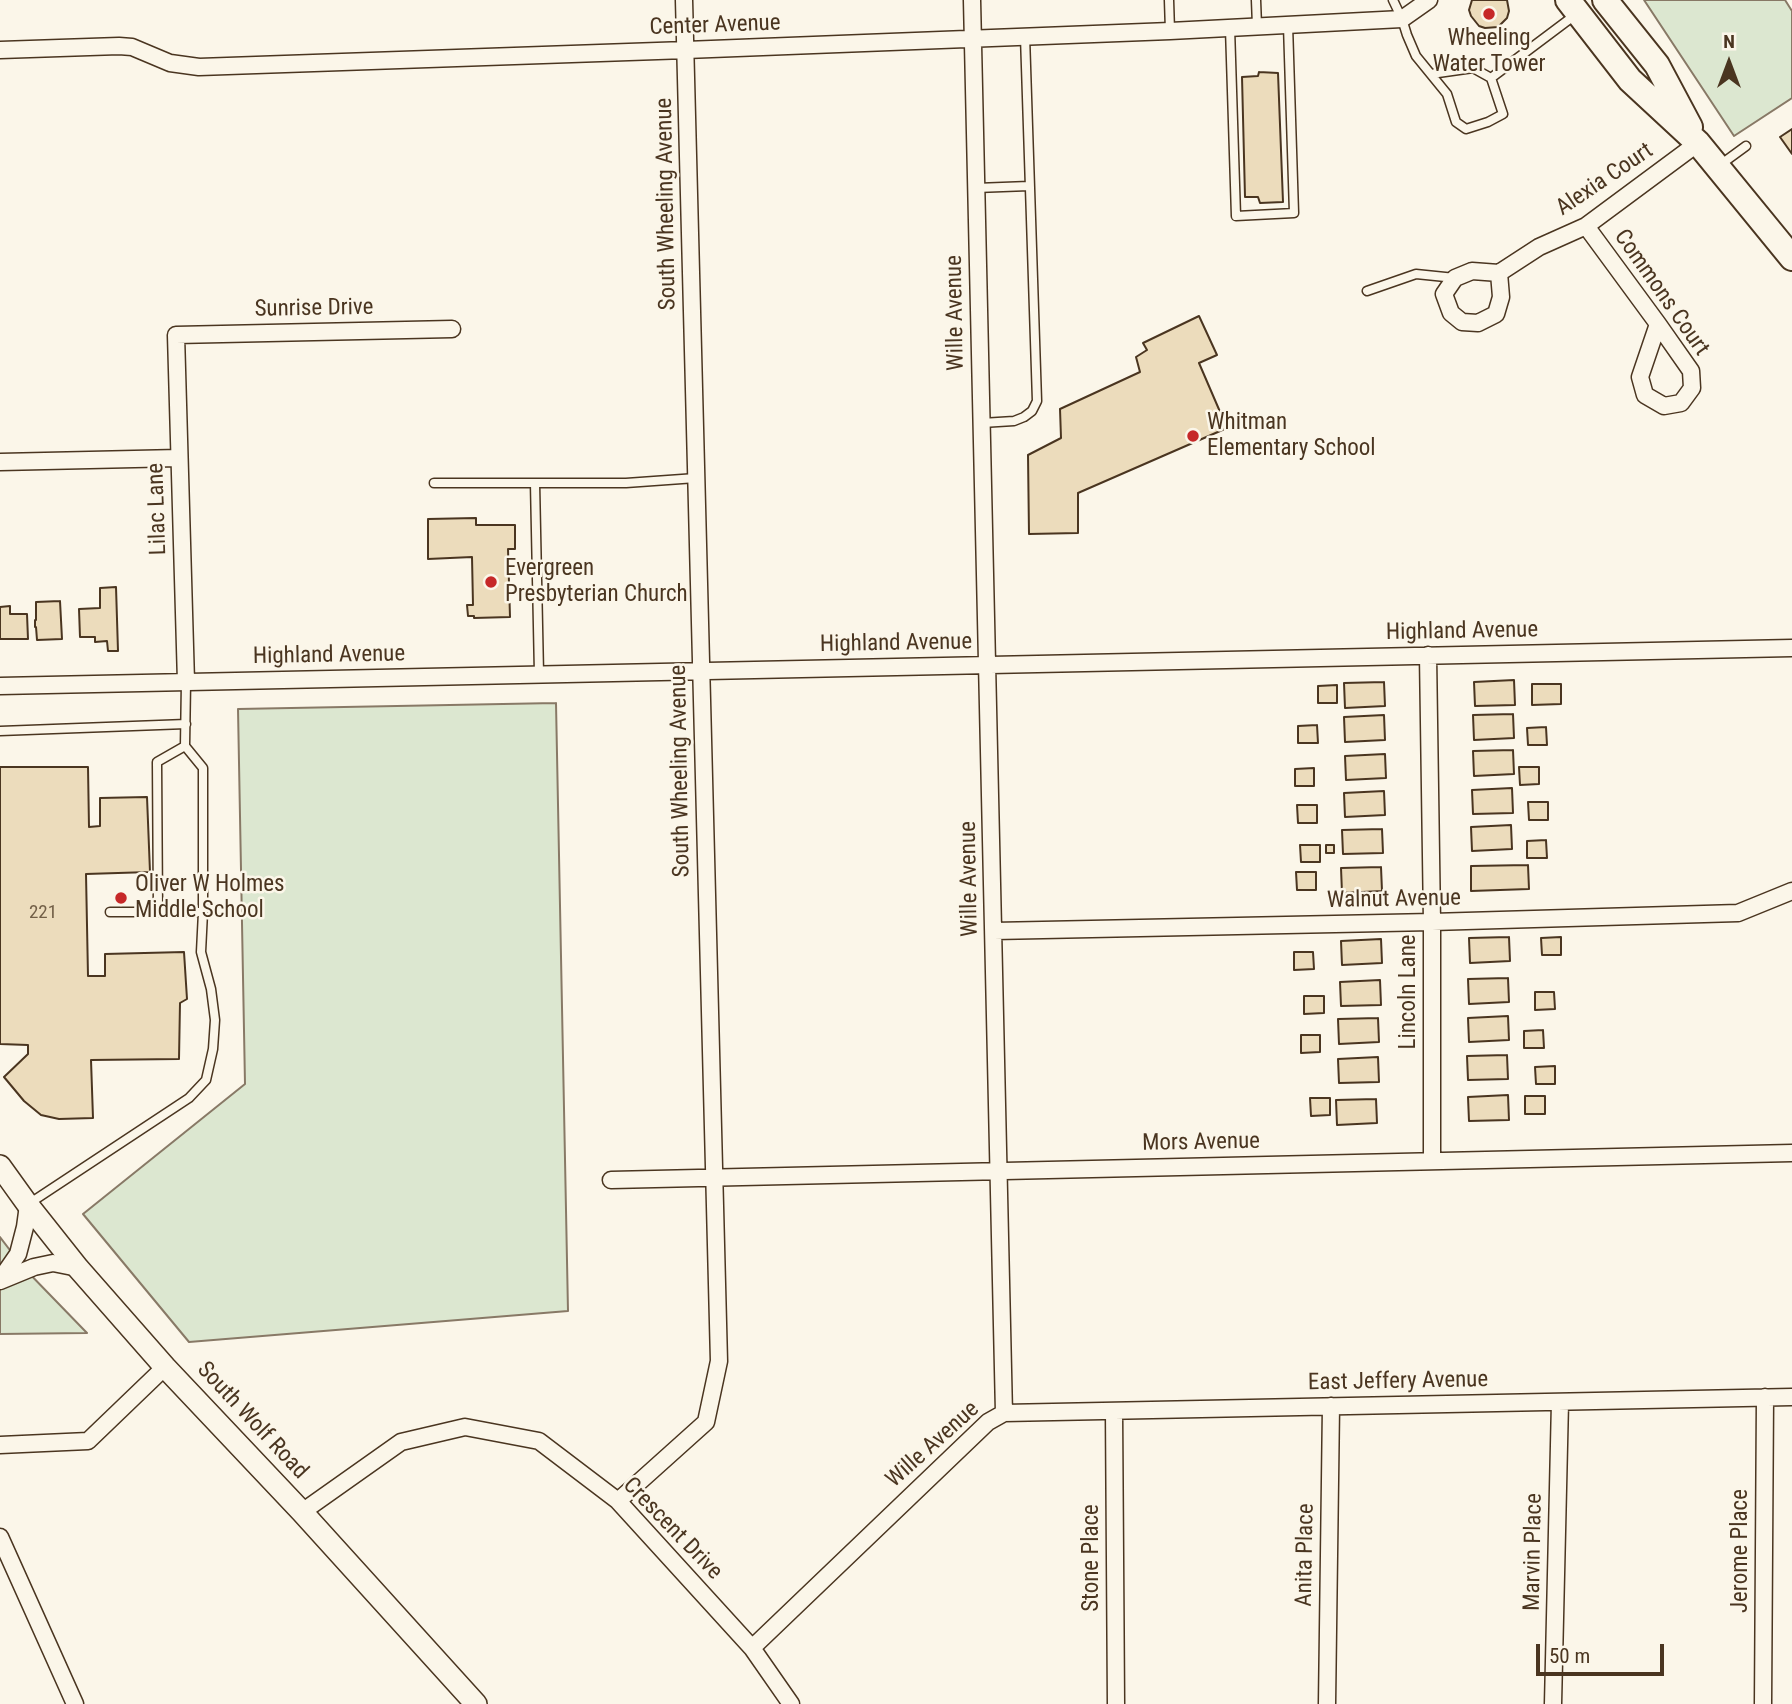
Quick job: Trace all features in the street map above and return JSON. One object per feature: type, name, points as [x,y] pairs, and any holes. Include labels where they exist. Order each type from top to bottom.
[{"type":"main road","points":[[1605,0],[1657,65],[1698,143]]},
{"type":"main road","points":[[1573,6],[1630,80],[1698,143],[1786,246]]},
{"type":"main road","name":"South Wolf Road","points":[[0,1166],[27,1205],[78,1268],[165,1367],[302,1512],[476,1704]]},
{"type":"street","name":"South Wheeling Avenue","points":[[618,1501],[706,1422],[719,1361],[684,0]]},
{"type":"street","name":"Wille Avenue","points":[[752,1648],[988,1422],[1004,1413],[972,0]]},
{"type":"street","points":[[1402,19],[1429,0]]},
{"type":"street","name":"Center Avenue","points":[[0,50],[132,47],[170,63],[199,67],[1170,31],[1402,19]]},
{"type":"street","name":"Alexia Court","points":[[1499,273],[1539,247],[1586,226],[1698,143]]},
{"type":"street","name":"Commons Court","points":[[1586,226],[1658,324],[1691,371],[1692,388],[1681,402],[1664,406],[1645,395],[1640,377],[1658,324]]},
{"type":"street","points":[[1472,271],[1499,273],[1501,297],[1496,314],[1478,323],[1462,323],[1451,313],[1444,294],[1455,278],[1472,271]]},
{"type":"street","name":"Sunrise Drive","points":[[176,335],[452,329]]},
{"type":"street","name":"Lilac Lane","points":[[176,335],[186,682]]},
{"type":"street","points":[[0,463],[179,458]]},
{"type":"street","name":"Highland Avenue","points":[[0,686],[1792,648]]},
{"type":"street","name":"Lincoln Lane","points":[[1428,655],[1432,1161]]},
{"type":"street","name":"Walnut Avenue","points":[[993,932],[1738,913],[1792,891]]},
{"type":"street","name":"Mors Avenue","points":[[611,1180],[1792,1153]]},
{"type":"street","points":[[0,1281],[18,1254],[27,1205]]},
{"type":"street","points":[[0,1281],[34,1267],[53,1264],[78,1268]]},
{"type":"street","points":[[0,1445],[88,1441],[165,1367]]},
{"type":"street","name":"Jerome Place","points":[[1763,1704],[1765,1397]]},
{"type":"street","name":"East Jeffery Avenue","points":[[1004,1413],[1792,1397]]},
{"type":"street","name":"Marvin Place","points":[[1553,1704],[1560,1402]]},
{"type":"street","name":"Anita Place","points":[[1328,1704],[1331,1406]]},
{"type":"street","name":"Stone Place","points":[[1114,1411],[1116,1704]]},
{"type":"street","name":"Crescent Drive","points":[[302,1512],[401,1442],[465,1427],[539,1441],[618,1501],[752,1648],[791,1704]]},
{"type":"street","points":[[0,1537],[75,1704]]},
{"type":"lane","points":[[1169,0],[1170,31]]},
{"type":"lane","points":[[1256,0],[1257,26]]},
{"type":"lane","points":[[1393,0],[1416,56],[1447,94],[1456,122],[1466,129],[1503,114],[1491,78],[1473,68],[1431,74]]},
{"type":"lane","points":[[1491,78],[1573,6]]},
{"type":"lane","points":[[1230,28],[1236,216],[1294,213],[1287,25]]},
{"type":"lane","points":[[982,423],[1014,421],[1024,417],[1032,411],[1037,401],[1025,36]]},
{"type":"lane","points":[[1718,167],[1746,146]]},
{"type":"lane","points":[[976,188],[1029,186]]},
{"type":"lane","points":[[1367,291],[1416,274],[1455,278]]},
{"type":"lane","points":[[434,483],[625,483],[696,478]]},
{"type":"lane","points":[[535,483],[539,674]]},
{"type":"lane","points":[[27,1205],[189,1098],[206,1080],[213,1049],[215,1020],[211,989],[201,952],[203,768],[185,746],[186,682]]},
{"type":"lane","points":[[0,731],[186,724]]},
{"type":"lane","points":[[158,911],[157,762],[185,746]]},
{"type":"lane","points":[[110,912],[203,912]]},
{"type":"green space","points":[[1644,0],[1785,0],[1792,11],[1792,98],[1734,136]]},
{"type":"green space","points":[[556,703],[568,1311],[189,1342],[83,1214],[245,1084],[238,709]]},
{"type":"green space","points":[[0,1237],[22,1266],[87,1333],[0,1334]]},
{"type":"building","name":"Wheeling Water Tower","points":[[1472,0],[1507,0],[1507,18],[1498,27],[1479,26],[1469,10]]},
{"type":"building","points":[[1259,72],[1278,73],[1283,202],[1260,203],[1258,197],[1245,197],[1242,77],[1258,76]]},
{"type":"building","points":[[1792,129],[1792,154],[1780,137]]},
{"type":"building","points":[[1199,316],[1217,355],[1199,363],[1227,428],[1078,493],[1078,533],[1029,534],[1028,455],[1061,438],[1060,409],[1140,372],[1136,357],[1147,350],[1143,343]]},
{"type":"building","name":"Evergreen Presbyterian Church","points":[[476,518],[476,525],[515,525],[515,549],[508,549],[510,617],[468,616],[467,605],[473,605],[472,557],[428,559],[428,519]]},
{"type":"building","points":[[116,587],[118,651],[108,651],[107,641],[95,642],[95,637],[80,637],[79,609],[100,608],[100,588]]},
{"type":"building","points":[[60,601],[62,639],[37,640],[36,602]]},
{"type":"building","points":[[10,606],[10,614],[27,614],[28,639],[0,639],[0,607]]},
{"type":"building","points":[[1514,680],[1515,705],[1475,706],[1474,682]]},
{"type":"building","points":[[1384,682],[1385,706],[1345,708],[1344,683]]},
{"type":"building","points":[[1532,684],[1561,684],[1561,704],[1532,705]]},
{"type":"building","points":[[1337,685],[1337,703],[1318,703],[1318,686]]},
{"type":"building","points":[[1513,714],[1514,738],[1474,740],[1473,715]]},
{"type":"building","points":[[1384,715],[1385,740],[1345,742],[1344,717]]},
{"type":"building","points":[[1317,725],[1318,743],[1298,743],[1298,726]]},
{"type":"building","points":[[1546,727],[1547,745],[1528,745],[1527,728]]},
{"type":"building","points":[[1513,750],[1514,774],[1474,776],[1473,751]]},
{"type":"building","points":[[1385,754],[1386,778],[1346,780],[1345,756]]},
{"type":"building","points":[[0,767],[88,767],[89,827],[100,826],[100,798],[147,797],[150,872],[86,874],[88,976],[105,976],[105,954],[184,952],[187,999],[180,1003],[179,1059],[91,1060],[93,1118],[59,1119],[41,1115],[24,1101],[4,1077],[28,1054],[28,1045],[0,1044]]},
{"type":"building","points":[[1519,767],[1539,767],[1539,784],[1520,785]]},
{"type":"building","points":[[1314,768],[1314,786],[1295,786],[1295,769]]},
{"type":"building","points":[[1512,788],[1513,813],[1473,814],[1472,790]]},
{"type":"building","points":[[1384,791],[1385,815],[1345,817],[1344,793]]},
{"type":"building","points":[[1528,802],[1548,802],[1548,820],[1529,820]]},
{"type":"building","points":[[1297,805],[1317,805],[1317,823],[1298,823]]},
{"type":"building","points":[[1511,825],[1512,849],[1472,851],[1471,827]]},
{"type":"building","points":[[1382,829],[1383,853],[1343,854],[1342,830]]},
{"type":"building","points":[[1546,840],[1547,858],[1527,858],[1527,841]]},
{"type":"building","points":[[1300,845],[1320,845],[1320,862],[1301,862]]},
{"type":"building","points":[[1326,845],[1334,845],[1334,853],[1326,853]]},
{"type":"building","points":[[1528,865],[1529,889],[1471,891],[1471,866]]},
{"type":"building","points":[[1381,867],[1382,891],[1342,893],[1341,868]]},
{"type":"building","points":[[1296,872],[1316,872],[1316,890],[1297,890]]},
{"type":"building","points":[[1509,937],[1510,961],[1470,963],[1469,938]]},
{"type":"building","points":[[1561,937],[1561,955],[1542,955],[1541,938]]},
{"type":"building","points":[[1381,939],[1382,963],[1342,965],[1341,941]]},
{"type":"building","points":[[1294,952],[1313,952],[1314,969],[1294,970]]},
{"type":"building","points":[[1508,978],[1509,1002],[1469,1004],[1468,979]]},
{"type":"building","points":[[1380,980],[1381,1005],[1341,1006],[1340,982]]},
{"type":"building","points":[[1535,992],[1554,992],[1555,1009],[1535,1010]]},
{"type":"building","points":[[1304,996],[1324,996],[1324,1013],[1304,1014]]},
{"type":"building","points":[[1508,1016],[1509,1040],[1469,1042],[1468,1018]]},
{"type":"building","points":[[1378,1018],[1379,1042],[1339,1044],[1338,1019]]},
{"type":"building","points":[[1543,1030],[1544,1048],[1524,1048],[1524,1031]]},
{"type":"building","points":[[1301,1035],[1320,1035],[1320,1052],[1301,1053]]},
{"type":"building","points":[[1507,1055],[1508,1079],[1468,1080],[1467,1056]]},
{"type":"building","points":[[1378,1057],[1379,1082],[1339,1083],[1338,1059]]},
{"type":"building","points":[[1555,1066],[1555,1084],[1536,1084],[1535,1067]]},
{"type":"building","points":[[1508,1095],[1509,1120],[1469,1121],[1468,1097]]},
{"type":"building","points":[[1525,1096],[1545,1096],[1545,1114],[1525,1114]]},
{"type":"building","points":[[1310,1098],[1330,1098],[1330,1115],[1311,1116]]},
{"type":"building","points":[[1376,1099],[1377,1123],[1337,1125],[1336,1100]]},
{"type":"place","name":"Wheeling Water Tower","points":[[1489,14]]},
{"type":"place","name":"Whitman Elementary School","points":[[1193,436]]},
{"type":"place","name":"Evergreen Presbyterian Church","points":[[491,582]]},
{"type":"place","name":"Oliver W Holmes Middle School","points":[[121,898]]}]
